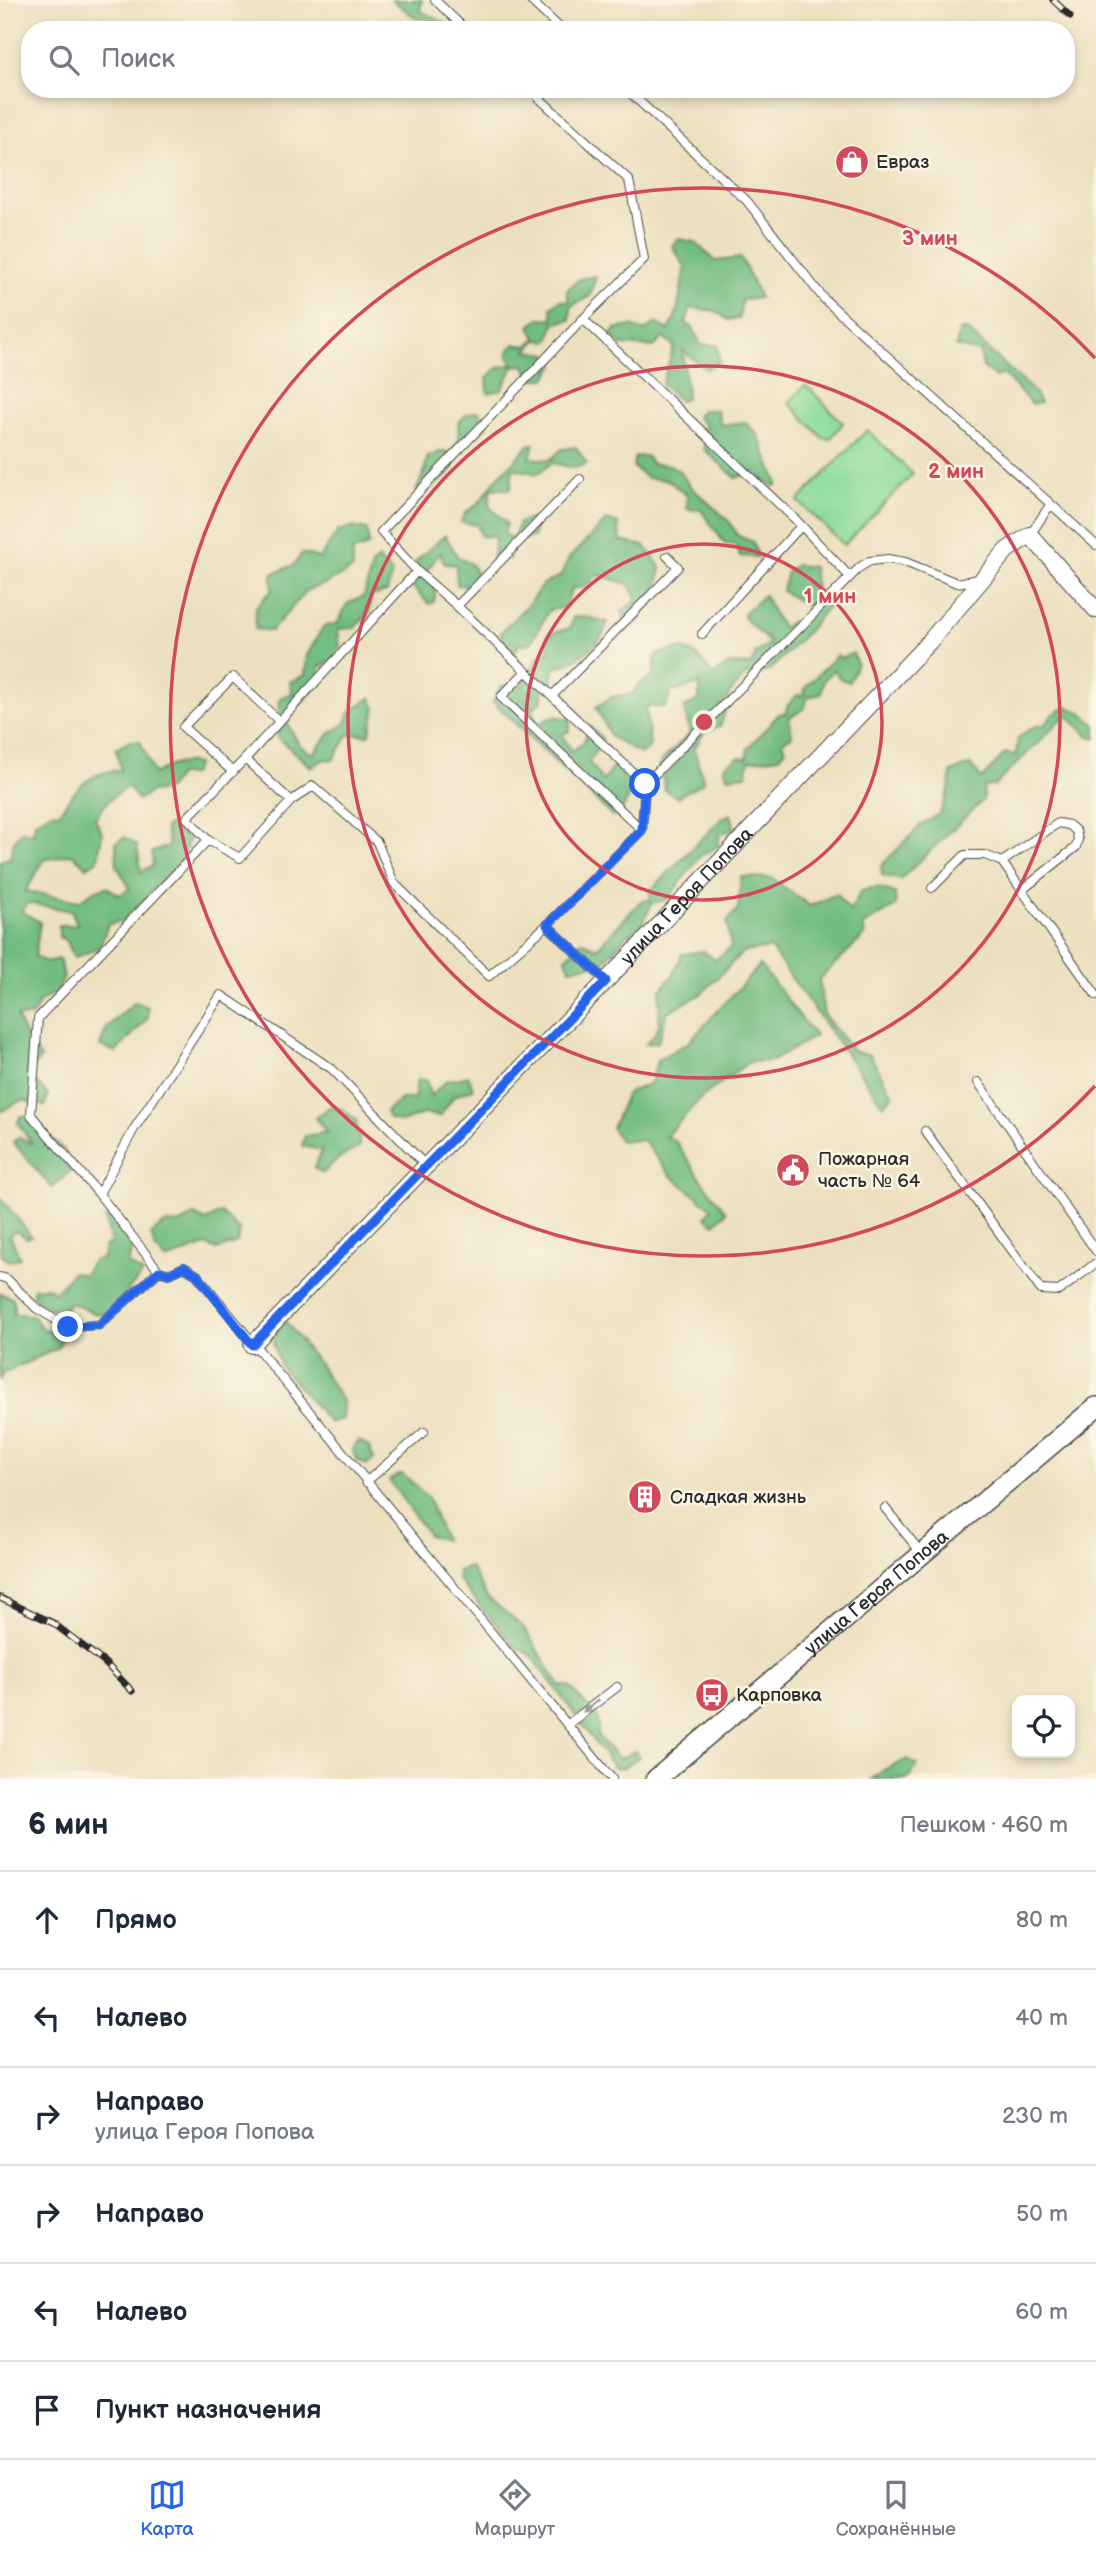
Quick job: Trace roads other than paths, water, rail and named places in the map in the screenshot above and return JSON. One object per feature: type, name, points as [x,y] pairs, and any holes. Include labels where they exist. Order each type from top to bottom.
[{"type":"street","name":"улица Героя Попова","points":[[252,1345],[606,981],[929,642],[1007,550],[1030,535]]},
{"type":"street","points":[[1030,535],[1096,610]]},
{"type":"street","name":"улица Героя Попова","points":[[656,1779],[1096,1406]]},
{"type":"lane","points":[[435,0],[457,21]]},
{"type":"lane","points":[[530,0],[552,21]]},
{"type":"lane","points":[[539,98],[629,180],[644,258],[381,532],[417,571],[645,784]]},
{"type":"lane","points":[[636,98],[747,201],[824,299],[1096,545]]},
{"type":"lane","points":[[583,319],[801,526],[850,577]]},
{"type":"lane","points":[[457,606],[580,479]]},
{"type":"lane","points":[[1030,535],[1050,505]]},
{"type":"lane","points":[[702,634],[801,526]]},
{"type":"lane","points":[[552,696],[678,567],[667,556]]},
{"type":"lane","points":[[417,571],[233,772],[187,818],[208,840],[240,858],[291,801],[313,786],[377,842],[394,883],[489,976],[547,925],[642,830],[645,784],[850,577],[870,561],[888,559],[905,562],[957,583],[983,578]]},
{"type":"lane","points":[[526,671],[501,697],[642,830]]},
{"type":"lane","points":[[233,772],[183,727],[233,677],[279,721]]},
{"type":"lane","points":[[245,759],[291,801]]},
{"type":"lane","points":[[1002,862],[1058,823],[1069,825],[1076,831],[1076,847],[1021,891]]},
{"type":"lane","points":[[208,840],[38,1018],[32,1115],[159,1271],[169,1274],[184,1267],[197,1275],[612,1779]]},
{"type":"lane","points":[[932,888],[965,855],[985,855],[1002,862],[1096,995]]},
{"type":"lane","points":[[547,925],[606,981]]},
{"type":"lane","points":[[99,1194],[134,1129],[221,995],[332,1069],[426,1166]]},
{"type":"lane","points":[[978,1082],[1096,1251]]},
{"type":"lane","points":[[925,1131],[1041,1290],[1059,1291],[1096,1263]]},
{"type":"lane","points":[[0,1277],[7,1279],[36,1308],[68,1327],[99,1325],[159,1271]]},
{"type":"lane","points":[[366,1482],[424,1432]]},
{"type":"lane","points":[[885,1508],[923,1555]]},
{"type":"lane","points":[[567,1725],[617,1687]]},
{"type":"railway","points":[[1053,0],[1070,16]]},
{"type":"railway","points":[[0,1598],[53,1623],[105,1663],[132,1691]]},
{"type":"place","name":"Евраз","points":[[852,162]]},
{"type":"place","name":"Пожарная часть № 64","points":[[793,1170]]},
{"type":"place","name":"Сладкая жизнь","points":[[645,1497]]},
{"type":"place","name":"Карповка","points":[[712,1695]]}]
